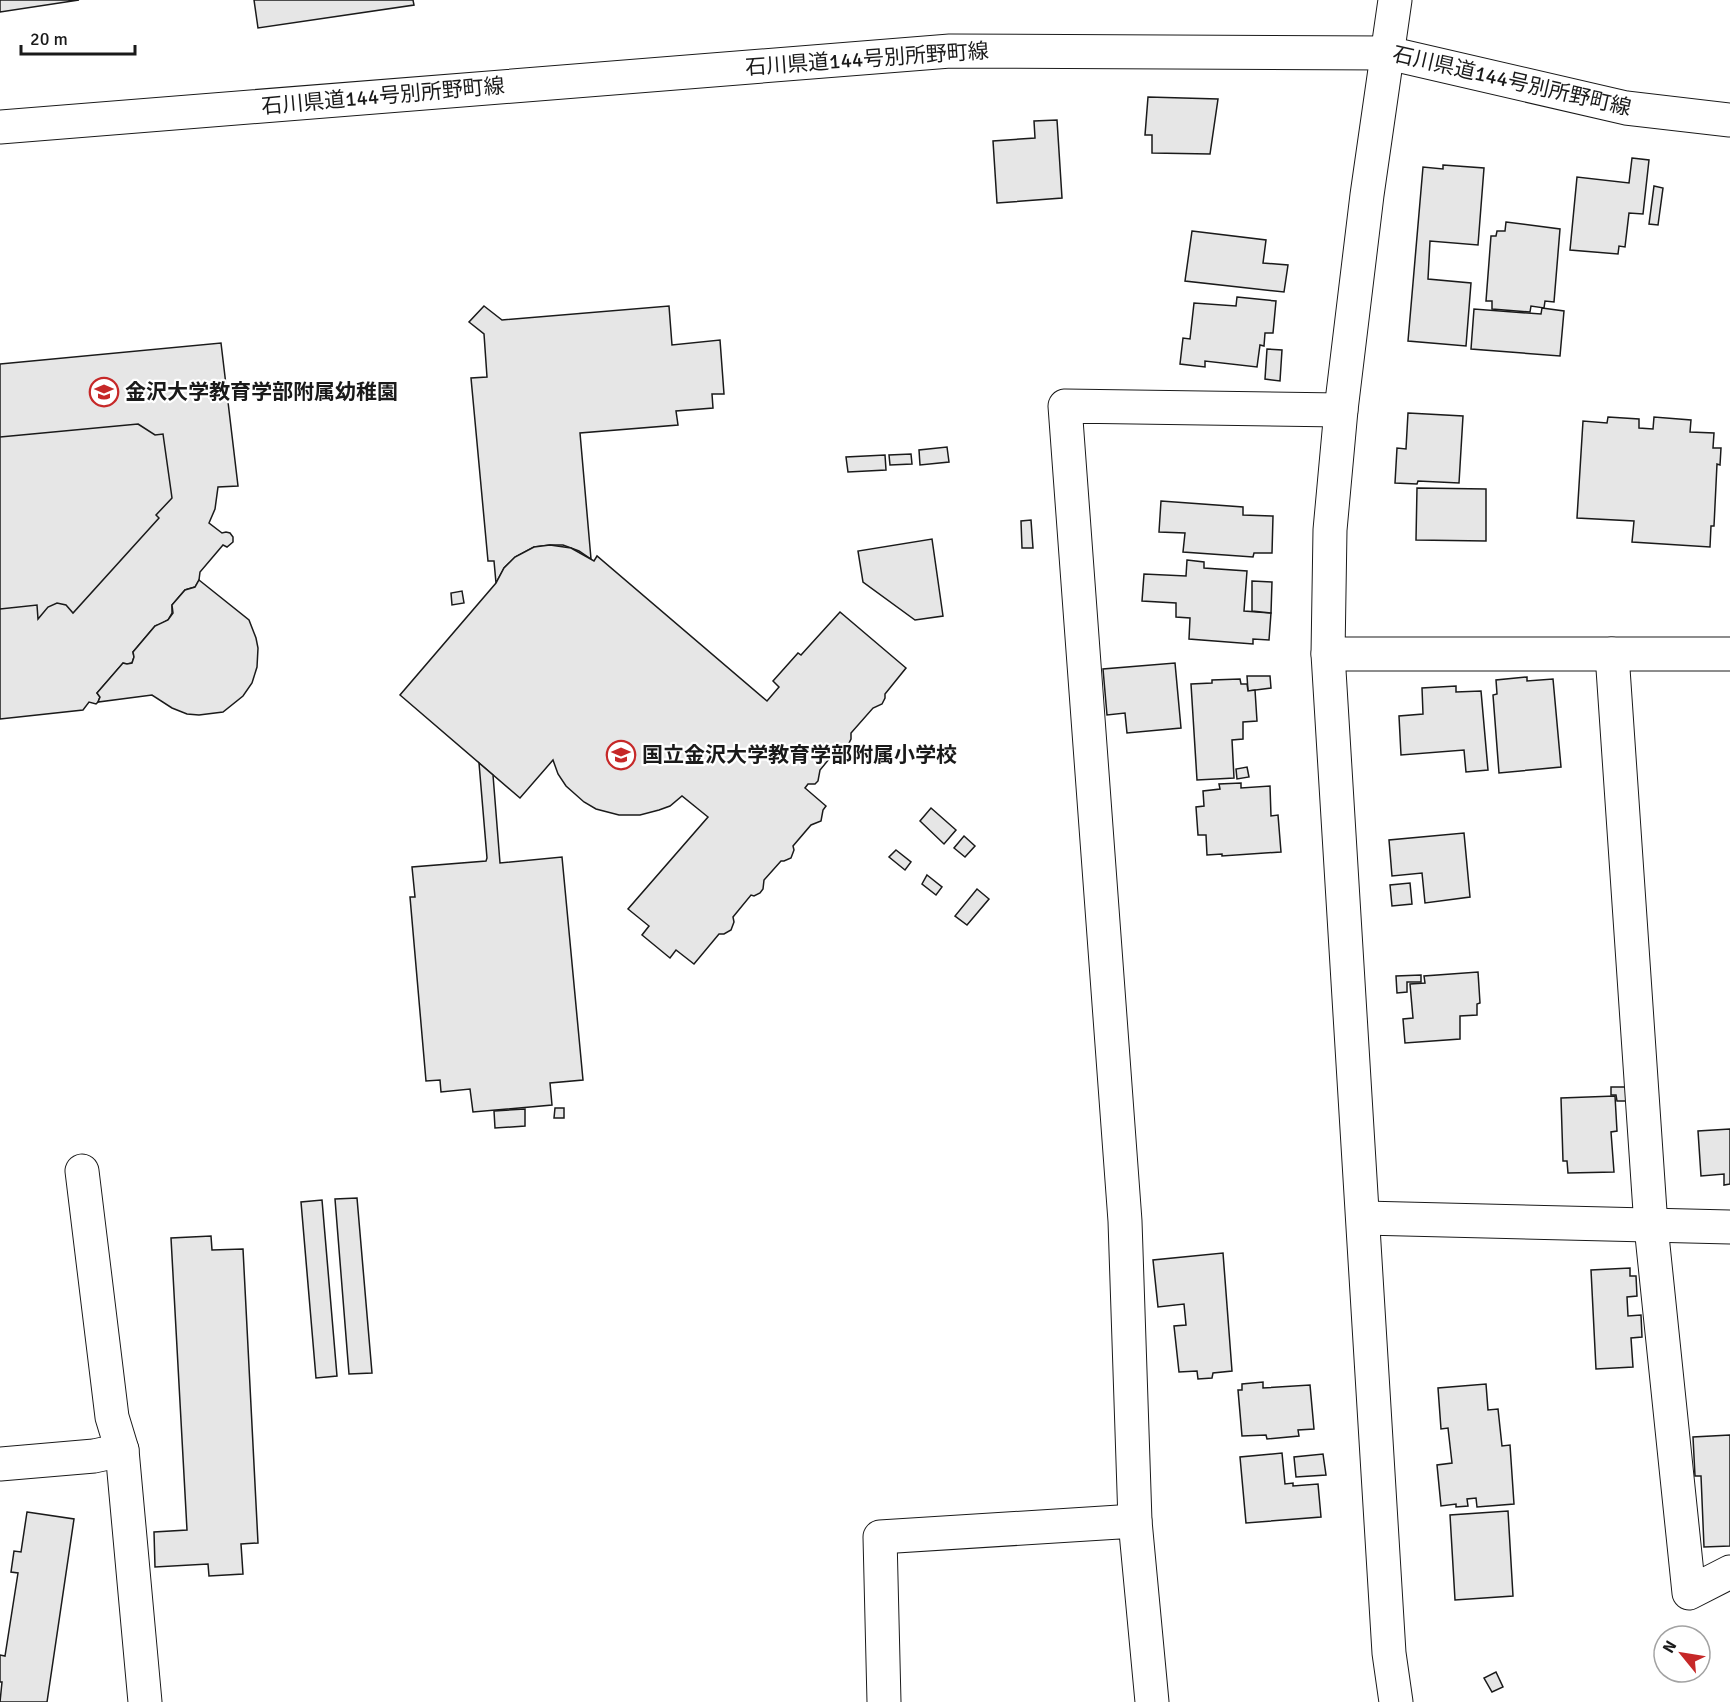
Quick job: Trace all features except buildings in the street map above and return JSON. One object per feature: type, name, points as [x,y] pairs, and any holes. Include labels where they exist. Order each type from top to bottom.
[{"type":"street","points":[[1395,0],[1367,195],[1341,410],[1330,530],[1328,654],[1389,1653],[1396,1702]]},
{"type":"street","name":"石川県道144号別所野町線","points":[[0,128],[950,51],[1388,53],[1626,108],[1730,120]]},
{"type":"street","points":[[1152,1702],[1135,1521],[1125,1221],[1065,406],[1341,410]]},
{"type":"street","points":[[1328,654],[1730,654]]},
{"type":"street","points":[[1612,654],[1651,1226],[1689,1593],[1730,1572]]},
{"type":"street","points":[[82,1171],[112,1417],[122,1450],[145,1702]]},
{"type":"street","points":[[1364,1218],[1730,1227]]},
{"type":"street","points":[[0,1464],[94,1456],[122,1450]]},
{"type":"street","points":[[884,1702],[880,1537],[1135,1521]]},
{"type":"place","name":"金沢大学教育学部附属幼稚園","points":[[104,392]]},
{"type":"place","name":"国立金沢大学教育学部附属小学校","points":[[621,755]]}]
